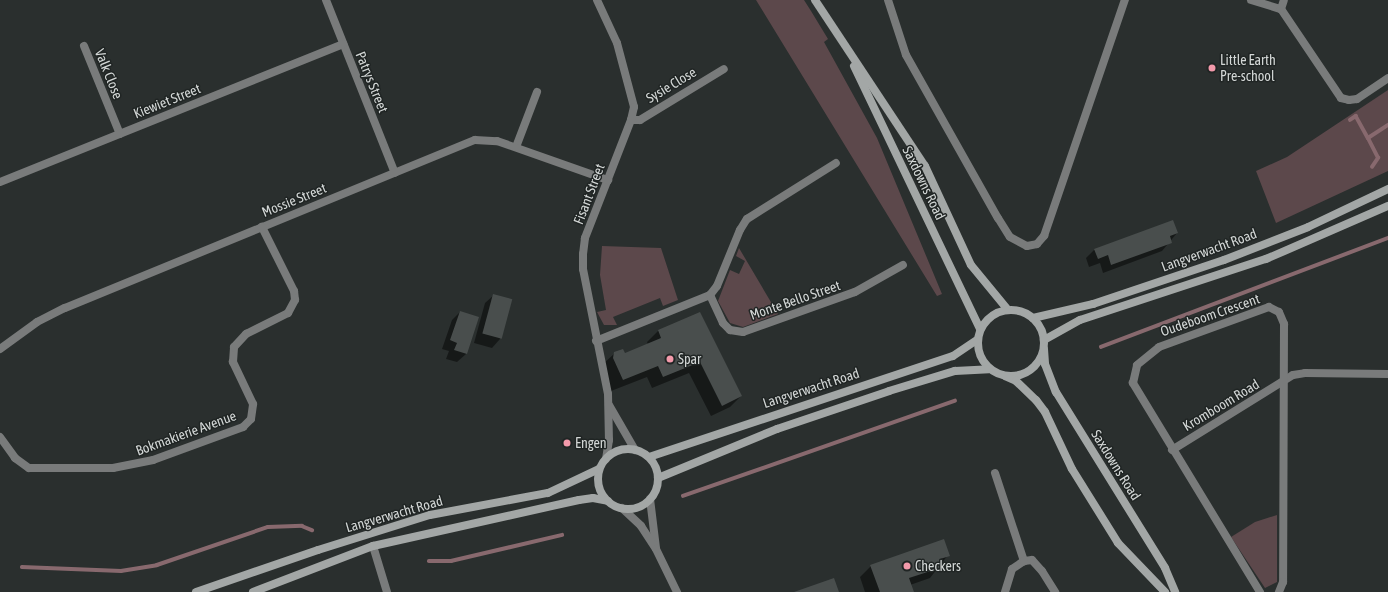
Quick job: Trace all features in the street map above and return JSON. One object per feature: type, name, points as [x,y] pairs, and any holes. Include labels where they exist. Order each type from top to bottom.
[{"type":"street","name":"Patrys Street","points":[[326,0],[395,173]]},
{"type":"street","name":"Fisant Street","points":[[597,0],[620,51],[633,100],[631,120],[585,238],[583,254],[596,341],[608,404],[606,459]]},
{"type":"street","name":"Saxdowns Road","points":[[815,0],[846,49],[925,166],[971,265],[1008,310]]},
{"type":"street","points":[[888,0],[906,55],[994,211],[1010,237],[1027,246],[1037,244],[1044,236],[1125,0]]},
{"type":"street","points":[[1251,0],[1281,10],[1341,98],[1349,100],[1357,99],[1388,78]]},
{"type":"street","points":[[1281,10],[1284,0]]},
{"type":"street","name":"Kiewiet Street","points":[[0,182],[343,44]]},
{"type":"street","name":"Valk Close","points":[[84,46],[120,134]]},
{"type":"street","name":"Saxdowns Road","points":[[846,49],[980,329]]},
{"type":"street","name":"Sysie Close","points":[[631,120],[640,120],[724,69]]},
{"type":"street","points":[[516,147],[537,92]]},
{"type":"street","name":"Mossie Street","points":[[0,349],[55,312],[480,139],[492,139],[608,180]]},
{"type":"street","points":[[596,341],[710,295],[717,286],[740,230],[747,219],[836,163]]},
{"type":"street","name":"Langverwacht Road","points":[[1033,318],[1093,304],[1224,260],[1308,227],[1388,189]]},
{"type":"street","name":"Langverwacht Road","points":[[1044,340],[1080,320],[1266,259],[1388,206]]},
{"type":"street","name":"Bokmakierie Avenue","points":[[0,437],[15,458],[29,468],[113,468],[148,462],[243,427],[251,419],[253,404],[233,362],[234,347],[241,337],[288,313],[295,300],[294,291],[262,227]]},
{"type":"street","name":"Monte Bello Street","points":[[710,295],[723,323],[730,330],[743,332],[855,292],[902,265]]},
{"type":"street","name":"Oudeboom Crescent","points":[[1260,592],[1172,450],[1133,383],[1137,365],[1159,347],[1269,307],[1279,312],[1282,317],[1283,582],[1279,592]]},
{"type":"street","points":[[1004,376],[1022,375],[1030,371],[1036,365],[1044,349],[1044,340],[1038,324],[1033,318],[1017,310],[1008,310],[992,315],[980,329],[978,339],[979,354],[989,369],[1004,376],[1016,381],[1036,400],[1044,412],[1072,469],[1118,543],[1165,592]]},
{"type":"street","name":"Langverwacht Road","points":[[648,457],[953,356],[978,339]]},
{"type":"street","name":"Saxdowns Road","points":[[1044,349],[1045,364],[1056,392],[1165,568],[1175,592]]},
{"type":"street","name":"Langverwacht Road","points":[[658,478],[667,472],[777,429],[889,391],[955,371],[989,369]]},
{"type":"street","name":"Kromboom Road","points":[[1172,450],[1283,381],[1305,373],[1388,374]]},
{"type":"street","name":"Fisant Street","points":[[608,404],[635,450]]},
{"type":"street","points":[[622,508],[637,508],[650,499],[656,489],[658,478],[657,470],[648,457],[635,450],[619,450],[606,459],[599,469],[600,488],[608,501],[622,508],[641,526],[656,549],[677,592]]},
{"type":"street","name":"Langverwacht Road","points":[[196,592],[318,550],[430,515],[548,494],[599,469]]},
{"type":"street","points":[[995,474],[1024,561]]},
{"type":"street","name":"Langverwacht Road","points":[[253,592],[373,546],[578,500],[593,498],[608,501]]},
{"type":"street","points":[[650,499],[656,549]]},
{"type":"street","points":[[373,546],[388,592]]},
{"type":"street","points":[[1005,592],[1012,569],[1024,561],[1032,560],[1038,565],[1055,592]]},
{"type":"shaded area","points":[[756,0],[804,0],[811,11],[828,39],[824,42],[877,138],[942,294],[937,296]]},
{"type":"shaded area","points":[[1388,90],[1388,171],[1276,223],[1256,171],[1287,157]]},
{"type":"shaded area","points":[[602,246],[661,248],[678,300],[663,306],[660,298],[613,317],[617,325],[604,325],[597,312],[606,310],[600,275]]},
{"type":"shaded area","points":[[739,248],[778,314],[743,327],[730,323],[718,301],[730,270],[739,274],[745,261],[736,256]]},
{"type":"shaded area","points":[[1277,515],[1277,582],[1265,588],[1231,537],[1255,522]]},
{"type":"building","points":[[1173,220],[1178,233],[1170,236],[1172,243],[1111,265],[1108,255],[1098,259],[1094,249]]},
{"type":"building","points":[[493,294],[512,299],[502,339],[482,334]]},
{"type":"building","points":[[460,311],[479,317],[467,354],[454,350],[457,343],[450,340]]},
{"type":"building","points":[[700,312],[742,396],[722,406],[700,362],[663,377],[658,366],[623,380],[613,358],[614,352],[623,349],[625,353],[661,338],[658,330]]},
{"type":"building","name":"Checkers","points":[[944,539],[950,556],[940,559],[943,567],[909,578],[914,592],[880,592],[870,565]]},
{"type":"building","points":[[834,578],[839,592],[794,592]]},
{"type":"waterway","points":[[1350,120],[1356,116],[1368,138]]},
{"type":"waterway","points":[[1372,167],[1378,158],[1368,138],[1388,125]]},
{"type":"waterway","points":[[1101,347],[1388,238]]},
{"type":"waterway","points":[[683,496],[955,401]]},
{"type":"waterway","points":[[22,567],[121,571],[157,565],[268,527],[302,526],[312,530]]},
{"type":"waterway","points":[[429,561],[451,561],[562,535]]},
{"type":"place","name":"Little Earth Pre-school","points":[[1212,68]]},
{"type":"place","name":"Spar","points":[[670,359]]},
{"type":"place","name":"Engen","points":[[567,443]]},
{"type":"place","name":"Checkers","points":[[907,566]]}]
